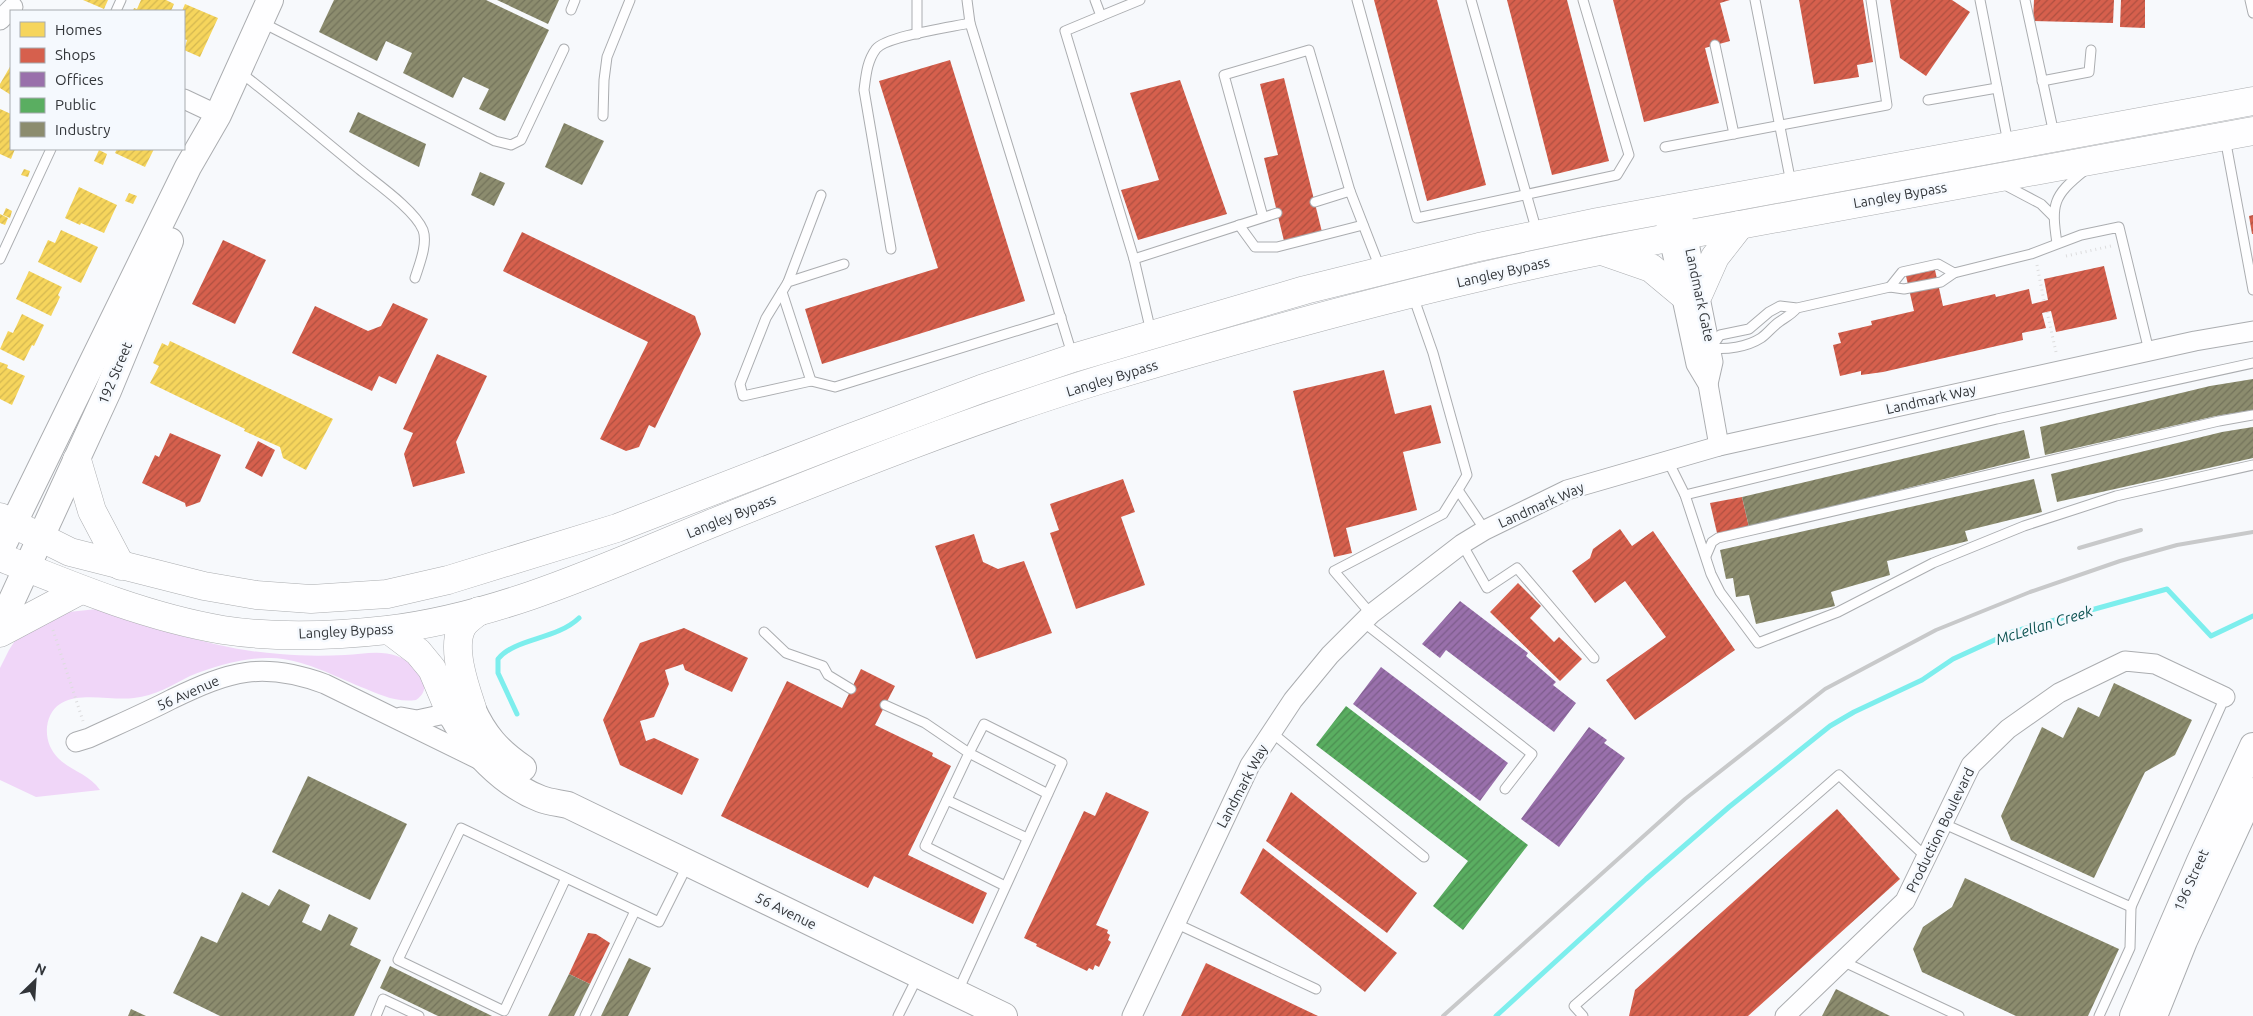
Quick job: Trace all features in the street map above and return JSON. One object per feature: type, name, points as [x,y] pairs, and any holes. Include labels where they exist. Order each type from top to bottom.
[{"type":"highway","name":"Langley Bypass","points":[[7,521],[70,552],[204,586],[256,595],[311,599],[387,594],[448,580],[617,528],[848,438],[1073,358],[1305,290],[1537,235],[1671,208],[2253,101]]},
{"type":"highway","name":"Langley Bypass","points":[[0,557],[81,590],[162,615],[224,630],[297,635],[344,634],[389,630],[479,611],[556,587],[857,466],[990,417],[1099,380],[1249,336],[1413,293],[1601,250],[2253,131]]},
{"type":"highway","points":[[1601,250],[1651,268],[1690,293],[1740,225]]},
{"type":"highway","points":[[77,460],[92,510],[121,566]]},
{"type":"highway","points":[[0,633],[81,590]]},
{"type":"highway","points":[[461,711],[461,672],[458,640],[461,628],[479,611]]},
{"type":"highway","points":[[389,630],[418,652],[461,711]]},
{"type":"main road","name":"192 Street","points":[[0,551],[7,521],[184,176],[218,115],[265,11]]},
{"type":"main road","name":"192 Street","points":[[0,626],[77,460],[200,172],[218,115]]},
{"type":"main road","name":"56 Avenue","points":[[461,711],[469,743],[490,765],[520,788],[541,799],[568,805],[1004,1016]]},
{"type":"main road","name":"56 Avenue","points":[[461,711],[482,729],[500,750],[568,805]]},
{"type":"main road","name":"196 Street","points":[[2133,1016],[2196,870],[2253,746]]},
{"type":"main road","name":"196 Street","points":[[2154,1016],[2184,941],[2253,791]]},
{"type":"street","points":[[185,98],[218,115]]},
{"type":"street","name":"Landmark Gate","points":[[1671,208],[1690,293],[1696,364],[1708,384],[1719,446]]},
{"type":"street","name":"Landmark Gate","points":[[1690,293],[1710,348],[1713,362],[1708,384]]},
{"type":"street","name":"Landmark Way","points":[[1132,1016],[1250,765],[1293,700],[1330,655],[1367,618],[1462,544],[1485,530],[1567,490],[1719,446],[2195,340],[2253,331]]},
{"type":"street","name":"Production Boulevard","points":[[1785,1016],[1905,901],[1971,766],[2008,729],[2059,693],[2125,661],[2155,664],[2225,697]]},
{"type":"street","name":"56 Avenue","points":[[82,740],[197,686],[230,675],[270,671],[305,676],[388,714],[490,765]]},
{"type":"street","name":"56 Avenue","points":[[388,714],[417,720],[461,711]]},
{"type":"lane","points":[[571,10],[575,0]]},
{"type":"lane","points":[[603,116],[607,58],[630,0]]},
{"type":"lane","points":[[916,0],[917,34]]},
{"type":"lane","points":[[968,0],[970,23],[1073,358]]},
{"type":"lane","points":[[1096,0],[1101,16]]},
{"type":"lane","points":[[1140,0],[1065,31],[1134,259],[1151,335]]},
{"type":"lane","points":[[1357,0],[1416,218],[1617,175],[1629,155],[1583,0]]},
{"type":"lane","points":[[1471,0],[1537,235]]},
{"type":"lane","points":[[1755,0],[1791,186]]},
{"type":"lane","points":[[1664,147],[1887,105],[1872,0]]},
{"type":"lane","points":[[1980,0],[2008,146]]},
{"type":"lane","points":[[2025,0],[2054,137]]},
{"type":"lane","points":[[2250,0],[2253,13]]},
{"type":"lane","points":[[265,11],[495,141],[511,145],[521,140],[564,49]]},
{"type":"lane","points":[[891,249],[864,90],[868,65],[877,47],[894,38],[970,23]]},
{"type":"lane","points":[[1715,45],[1734,134]]},
{"type":"lane","points":[[1263,217],[1224,75],[1309,50],[1350,191],[1382,271]]},
{"type":"lane","points":[[2042,81],[2089,72],[2091,50]]},
{"type":"lane","points":[[238,71],[317,132],[398,201],[414,218],[423,229],[425,239],[415,278]]},
{"type":"lane","points":[[1928,100],[1997,88]]},
{"type":"lane","points":[[2224,136],[2253,290]]},
{"type":"lane","points":[[0,259],[51,150]]},
{"type":"lane","points":[[2057,243],[2053,216],[2057,197],[2069,182],[2097,159]]},
{"type":"lane","points":[[1991,178],[2034,200],[2053,216]]},
{"type":"lane","points":[[1314,202],[1350,191]]},
{"type":"lane","points":[[821,195],[788,282],[766,318],[740,384],[742,396],[812,381],[835,387],[1061,317]]},
{"type":"lane","points":[[1134,259],[1277,212]]},
{"type":"lane","points":[[1239,225],[1255,246],[1278,247],[1362,225]]},
{"type":"lane","points":[[1798,308],[1760,339],[1722,350],[1710,348],[1720,335],[1749,329],[1776,308],[1785,305],[1798,308],[1890,287],[1904,290],[1941,282],[1954,273],[2031,254],[2081,235],[2119,227],[2149,351]]},
{"type":"lane","points":[[788,282],[844,264]]},
{"type":"lane","points":[[1890,287],[1902,272],[1938,264],[1954,273]]},
{"type":"lane","points":[[782,292],[812,381]]},
{"type":"lane","points":[[1413,293],[1433,353],[1467,475],[1443,514],[1334,571],[1367,618],[1532,754],[1505,790]]},
{"type":"lane","points":[[1686,495],[1997,419],[2253,363]]},
{"type":"lane","points":[[1706,556],[1712,542],[1718,538],[2219,421],[2253,415]]},
{"type":"lane","points":[[1668,461],[1686,495],[1711,574],[1720,592],[1758,643],[1838,612],[1933,563],[2024,526],[2116,496],[2253,465]]},
{"type":"lane","points":[[1458,490],[1485,530]]},
{"type":"lane","points":[[1462,544],[1487,588],[1516,568],[1594,658]]},
{"type":"lane","points":[[764,632],[786,653],[823,666],[828,675],[851,689]]},
{"type":"lane","points":[[2099,1016],[2130,948],[2131,907],[2225,697]]},
{"type":"lane","points":[[885,705],[925,723],[969,753],[1048,794]]},
{"type":"lane","points":[[957,993],[1062,763],[984,724],[925,846],[1005,886]]},
{"type":"lane","points":[[1271,732],[1424,857]]},
{"type":"lane","points":[[1583,1016],[1574,1006],[1839,775],[1926,857]]},
{"type":"lane","points":[[947,800],[1027,838]]},
{"type":"lane","points":[[1942,823],[2131,907]]},
{"type":"lane","points":[[566,878],[504,1010],[398,960],[461,828],[659,922],[688,864]]},
{"type":"lane","points":[[585,1016],[635,911]]},
{"type":"lane","points":[[1176,923],[1316,989]]},
{"type":"lane","points":[[1842,961],[1959,1016]]},
{"type":"lane","points":[[898,1016],[918,976]]},
{"type":"lane","points":[[376,1016],[384,999],[419,1016]]},
{"type":"path","points":[[2058,258],[2114,245]]},
{"type":"path","points":[[2040,262],[2037,269],[2044,301]]},
{"type":"path","points":[[2047,312],[2056,352]]},
{"type":"path","points":[[51,623],[82,740]]},
{"type":"shaded area","points":[[97,609],[187,637],[257,652],[312,656],[371,653],[391,654],[404,659],[416,669],[424,682],[424,688],[422,694],[416,700],[395,699],[306,664],[283,659],[261,658],[230,663],[209,669],[156,693],[142,697],[122,699],[96,697],[70,700],[59,704],[51,713],[47,727],[49,744],[58,758],[91,780],[100,790],[36,797],[0,780],[0,668],[16,639],[59,613]]},
{"type":"building: Homes","points":[[83,0],[108,0],[104,9]]},
{"type":"building: Homes","points":[[141,0],[166,0],[174,4],[171,10],[133,10],[134,8],[137,9]]},
{"type":"building: Homes","points":[[185,4],[218,18],[200,57],[185,50],[187,40],[185,39],[185,10],[182,10]]},
{"type":"building: Homes","points":[[10,67],[10,94],[0,88],[0,84]]},
{"type":"building: Homes","points":[[0,109],[10,114],[10,150],[15,150],[11,159],[0,154]]},
{"type":"building: Homes","points":[[99,150],[107,154],[103,165],[94,161]]},
{"type":"building: Homes","points":[[116,150],[154,150],[145,167],[115,153]]},
{"type":"building: Homes","points":[[24,169],[30,171],[28,177],[21,175]]},
{"type":"building: Homes","points":[[79,187],[117,205],[104,233],[65,218]]},
{"type":"building: Homes","points":[[129,193],[137,196],[133,204],[125,201]]},
{"type":"building: Homes","points":[[6,208],[12,211],[10,218],[3,215]]},
{"type":"building: Homes","points":[[0,214],[8,218],[5,225],[0,223]]},
{"type":"building: Homes","points":[[61,230],[98,247],[81,283],[38,262],[48,240],[55,243]]},
{"type":"building: Homes","points":[[29,271],[62,287],[58,295],[60,297],[51,316],[16,299]]},
{"type":"building: Homes","points":[[22,314],[44,325],[24,361],[0,349],[8,331],[13,333]]},
{"type":"building: Homes","points":[[170,341],[333,419],[306,470],[283,458],[280,447],[244,431],[245,429],[150,383],[159,366],[153,363],[162,343],[168,346]]},
{"type":"building: Homes","points":[[0,362],[8,365],[7,368],[25,376],[12,405],[0,399]]},
{"type":"building: Shops","points":[[1374,0],[1437,0],[1486,185],[1427,201]]},
{"type":"building: Shops","points":[[1507,0],[1567,0],[1609,161],[1552,175]]},
{"type":"building: Shops","points":[[1613,0],[1730,0],[1720,3],[1730,41],[1705,48],[1719,103],[1644,122]]},
{"type":"building: Shops","points":[[1799,0],[1863,0],[1873,62],[1857,65],[1859,77],[1814,84]]},
{"type":"building: Shops","points":[[1890,0],[1952,0],[1970,12],[1926,76],[1900,58]]},
{"type":"building: Shops","points":[[2034,0],[2114,0],[2113,23],[2033,21]]},
{"type":"building: Shops","points":[[2121,0],[2145,0],[2145,28],[2120,27]]},
{"type":"building: Shops","points":[[950,60],[1025,301],[822,364],[805,309],[938,268],[879,81]]},
{"type":"building: Shops","points":[[1284,78],[1322,232],[1284,241],[1264,158],[1278,155],[1260,84]]},
{"type":"building: Shops","points":[[1180,80],[1227,214],[1138,240],[1121,190],[1159,180],[1130,93]]},
{"type":"building: Shops","points":[[2253,215],[2253,234],[2252,234],[2249,216]]},
{"type":"building: Shops","points":[[522,232],[695,316],[701,334],[655,428],[649,425],[639,447],[626,451],[600,439],[648,342],[503,271]]},
{"type":"building: Shops","points":[[223,240],[266,260],[235,324],[192,304]]},
{"type":"building: Shops","points":[[2104,266],[2117,319],[2056,332],[2051,311],[2042,313],[2046,328],[2022,333],[2023,340],[1883,372],[1861,375],[1861,371],[1840,376],[1833,345],[1841,343],[1838,333],[1872,325],[1871,321],[1914,311],[1906,276],[1935,270],[1943,306],[1995,294],[1996,297],[2029,289],[2032,304],[2048,300],[2044,279]]},
{"type":"building: Shops","points":[[393,303],[428,319],[396,384],[379,376],[372,391],[292,353],[315,306],[368,331],[381,326]]},
{"type":"building: Shops","points":[[437,354],[487,376],[456,442],[465,473],[413,487],[404,454],[413,433],[403,429]]},
{"type":"building: Shops","points":[[1384,370],[1395,414],[1431,405],[1441,443],[1403,452],[1417,510],[1346,528],[1352,553],[1334,557],[1293,391]]},
{"type":"building: Shops","points":[[170,433],[221,455],[200,502],[186,507],[185,503],[142,483],[155,455],[159,457]]},
{"type":"building: Shops","points":[[258,441],[275,450],[262,477],[245,468]]},
{"type":"building: Shops","points":[[1123,479],[1135,512],[1121,517],[1145,585],[1076,609],[1050,533],[1059,530],[1050,504]]},
{"type":"building: Shops","points":[[1742,497],[1749,527],[1717,533],[1710,503]]},
{"type":"building: Shops","points":[[1620,529],[1632,546],[1653,531],[1735,650],[1635,720],[1606,680],[1666,637],[1625,581],[1595,603],[1572,571],[1590,558],[1593,549]]},
{"type":"building: Shops","points":[[974,534],[983,562],[998,569],[1024,561],[1052,633],[976,659],[935,546]]},
{"type":"building: Shops","points":[[1518,583],[1541,606],[1530,618],[1554,642],[1559,637],[1582,659],[1560,681],[1490,612]]},
{"type":"building: Shops","points":[[684,628],[748,658],[732,692],[685,670],[683,664],[665,670],[669,684],[654,717],[640,721],[646,741],[654,738],[699,759],[682,795],[620,765],[603,720],[640,643]]},
{"type":"building: Shops","points":[[861,669],[895,686],[875,725],[933,753],[932,756],[951,766],[908,855],[987,893],[973,924],[874,876],[868,888],[721,816],[787,681],[842,708]]},
{"type":"building: Shops","points":[[1106,792],[1149,812],[1096,925],[1108,930],[1107,933],[1110,935],[1108,940],[1111,942],[1099,967],[1095,965],[1093,970],[1089,968],[1087,971],[1036,946],[1037,944],[1024,938],[1084,811],[1095,816]]},
{"type":"building: Shops","points":[[1291,792],[1417,893],[1387,933],[1266,841]]},
{"type":"building: Shops","points":[[1837,809],[1900,879],[1748,1016],[1629,1016],[1635,990]]},
{"type":"building: Shops","points":[[1263,848],[1397,953],[1365,992],[1240,893]]},
{"type":"building: Shops","points":[[588,933],[596,934],[610,943],[590,984],[569,974]]},
{"type":"building: Shops","points":[[1206,963],[1318,1016],[1181,1016]]},
{"type":"building: Offices","points":[[1460,601],[1528,653],[1526,656],[1556,682],[1553,685],[1576,703],[1554,732],[1446,650],[1440,658],[1422,644]]},
{"type":"building: Offices","points":[[1381,667],[1508,763],[1480,801],[1353,704]]},
{"type":"building: Offices","points":[[1589,727],[1607,740],[1604,743],[1625,758],[1559,847],[1521,819]]},
{"type":"building: Public","points":[[1346,706],[1528,845],[1463,930],[1433,906],[1468,861],[1316,745]]},
{"type":"building: Industry","points":[[334,0],[486,0],[549,30],[505,121],[479,109],[489,89],[463,77],[453,98],[403,73],[412,53],[386,41],[377,61],[319,32]]},
{"type":"building: Industry","points":[[497,0],[559,0],[548,24]]},
{"type":"building: Industry","points":[[358,112],[426,144],[419,167],[349,132]]},
{"type":"building: Industry","points":[[564,123],[604,141],[582,185],[545,167]]},
{"type":"building: Industry","points":[[480,172],[505,183],[494,206],[471,195]]},
{"type":"building: Industry","points":[[2253,379],[2253,410],[2216,416],[2045,455],[2040,427],[2210,386]]},
{"type":"building: Industry","points":[[2253,427],[2253,458],[2057,502],[2051,474],[2222,432]]},
{"type":"building: Industry","points":[[2024,430],[2030,458],[1749,527],[1742,497]]},
{"type":"building: Industry","points":[[2034,479],[2042,512],[1965,531],[1968,541],[1887,561],[1890,575],[1831,592],[1835,606],[1756,624],[1749,595],[1736,597],[1733,578],[1726,579],[1720,550]]},
{"type":"building: Industry","points":[[2114,683],[2192,720],[2175,755],[2145,772],[2094,878],[2011,840],[2001,816],[2042,727],[2063,738],[2078,707],[2099,717]]},
{"type":"building: Industry","points":[[308,776],[407,824],[370,900],[272,852]]},
{"type":"building: Industry","points":[[1965,878],[2119,949],[2088,1016],[2016,1016],[1922,972],[1913,949],[1923,927],[1952,907]]},
{"type":"building: Industry","points":[[279,889],[310,905],[302,922],[321,931],[329,914],[358,928],[350,945],[381,960],[354,1016],[220,1016],[173,993],[201,936],[217,943],[242,892],[269,906]]},
{"type":"building: Industry","points":[[629,958],[651,968],[628,1016],[601,1016]]},
{"type":"building: Industry","points":[[390,966],[492,1016],[438,1016],[380,988]]},
{"type":"building: Industry","points":[[569,974],[590,984],[574,1016],[548,1016]]},
{"type":"building: Industry","points":[[1836,989],[1890,1016],[1822,1016]]},
{"type":"building: Industry","points":[[131,1009],[146,1016],[128,1016]]},
{"type":"waterway","name":"McLellan Creek","points":[[1496,1016],[1646,879],[1729,807],[1830,726],[1854,712],[1922,680],[1953,659],[2012,632],[2167,589],[2211,636],[2253,616]]},
{"type":"waterway","points":[[517,714],[498,673],[498,659],[505,652],[559,631],[579,618]]},
{"type":"railway","points":[[2079,548],[2141,530]]},
{"type":"railway","points":[[1443,1016],[1685,799],[1825,689],[1936,630],[2030,592],[2120,561],[2177,545],[2253,532]]}]
